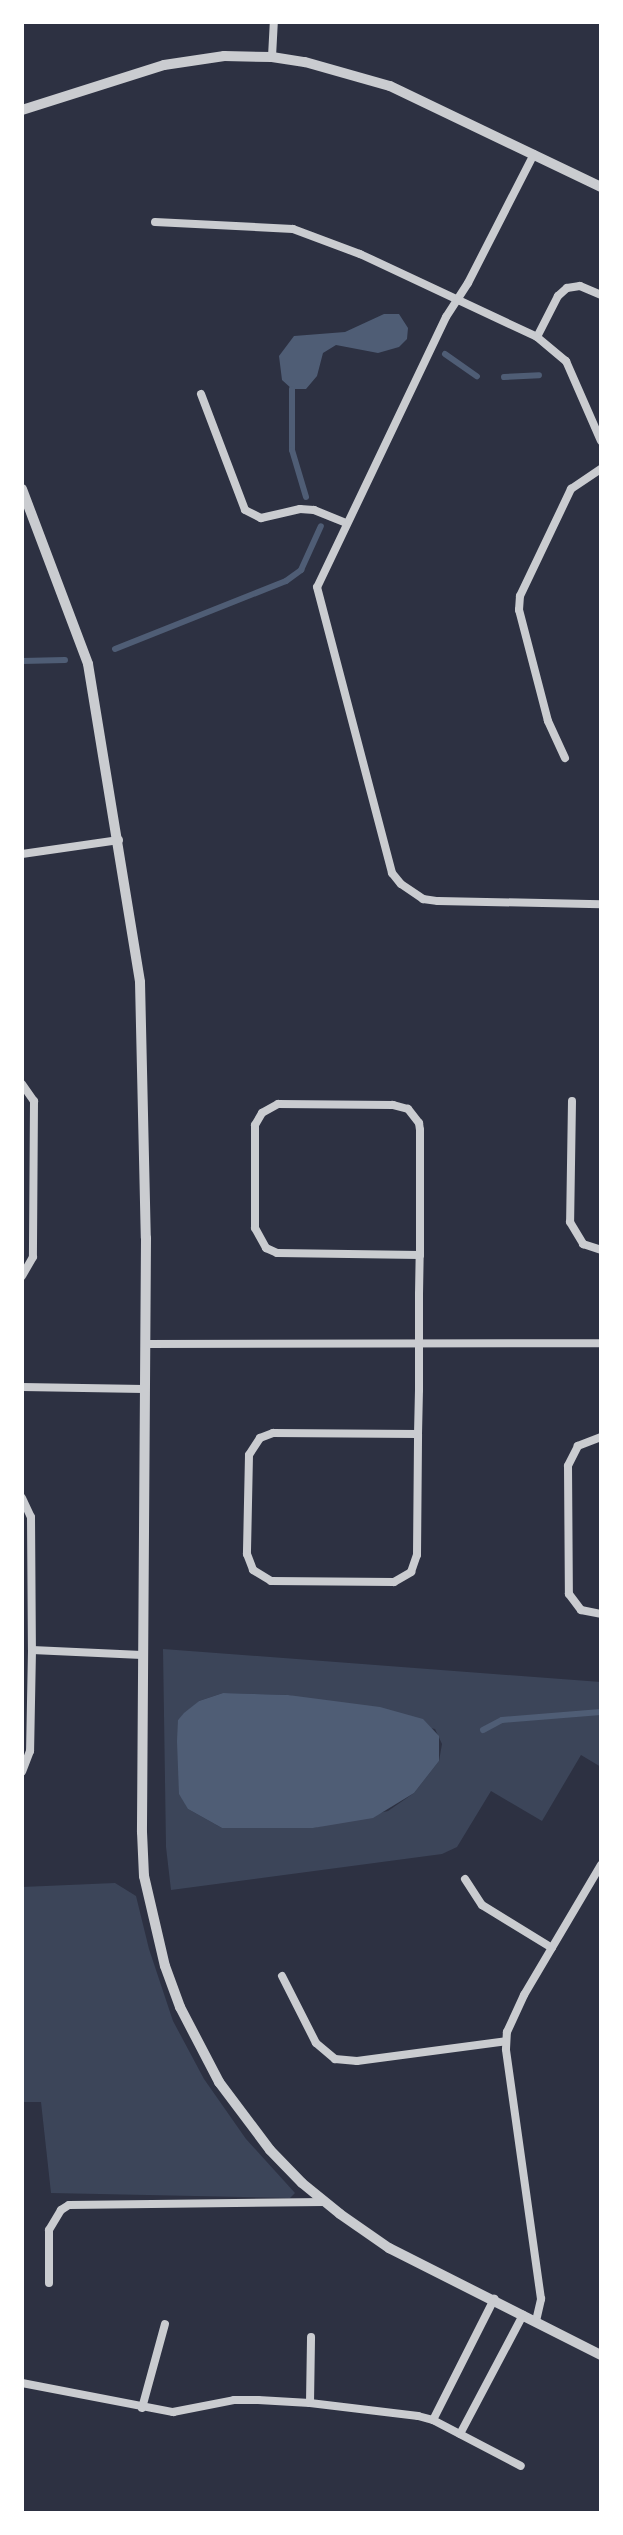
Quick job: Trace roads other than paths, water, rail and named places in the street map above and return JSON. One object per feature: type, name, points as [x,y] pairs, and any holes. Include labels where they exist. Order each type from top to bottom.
[{"type":"street","points":[[272,57],[274,22]]},
{"type":"street","points":[[22,110],[164,65],[224,56],[272,57],[305,62],[390,86],[601,187]]},
{"type":"street","points":[[534,154],[457,300],[317,587],[392,873],[411,893],[423,899],[601,904]]},
{"type":"street","points":[[155,222],[293,229],[360,254],[537,337],[566,361],[601,441]]},
{"type":"street","points":[[537,337],[558,296],[567,288],[580,286],[601,295]]},
{"type":"street","points":[[201,394],[245,510],[261,518],[300,509],[314,510],[346,523]]},
{"type":"street","points":[[565,758],[548,721],[519,610],[520,596],[561,503],[578,481],[601,469]]},
{"type":"street","points":[[22,489],[88,664],[140,982],[144,1048],[144,1876],[165,1966],[180,2007],[219,2082],[270,2150],[325,2202],[389,2248],[601,2355]]},
{"type":"street","points":[[22,854],[119,840]]},
{"type":"street","points":[[22,1084],[34,1101],[34,1132],[33,1257],[22,1276]]},
{"type":"street","points":[[572,1101],[570,1222],[583,1244],[601,1250]]},
{"type":"street","points":[[418,1434],[273,1433],[260,1438],[249,1455],[247,1554],[253,1570],[271,1581],[394,1582],[406,1577],[417,1555],[420,1255],[420,1130],[411,1112],[393,1105],[285,1104],[271,1106],[262,1113],[255,1125],[255,1228],[266,1248],[277,1253],[420,1255]]},
{"type":"street","points":[[145,1344],[601,1343]]},
{"type":"street","points":[[22,1387],[144,1389]]},
{"type":"street","points":[[601,1437],[588,1439],[578,1446],[568,1466],[569,1594],[581,1610],[601,1614]]},
{"type":"street","points":[[22,1498],[31,1517],[32,1650],[30,1751],[22,1772]]},
{"type":"street","points":[[32,1650],[142,1655]]},
{"type":"street","points":[[536,2321],[541,2299],[506,2041],[513,2015],[601,1865]]},
{"type":"street","points":[[465,1879],[482,1905],[552,1948]]},
{"type":"street","points":[[282,1976],[316,2043],[335,2059],[357,2061],[506,2041]]},
{"type":"street","points":[[49,2283],[49,2230],[61,2210],[69,2205],[325,2202]]},
{"type":"street","points":[[433,2420],[494,2299]]},
{"type":"street","points":[[460,2434],[523,2315]]},
{"type":"street","points":[[142,2408],[165,2324]]},
{"type":"street","points":[[310,2403],[311,2337]]},
{"type":"street","points":[[22,2383],[142,2408],[187,2412],[234,2400],[310,2403],[433,2420],[521,2466]]},
{"type":"waterway","points":[[445,354],[477,376]]},
{"type":"waterway","points":[[504,377],[539,375]]},
{"type":"waterway","points":[[292,389],[292,450],[306,497]]},
{"type":"waterway","points":[[115,649],[286,581],[301,570],[321,526]]},
{"type":"waterway","points":[[22,661],[65,660]]},
{"type":"waterway","points":[[483,1730],[502,1720],[601,1712]]}]
